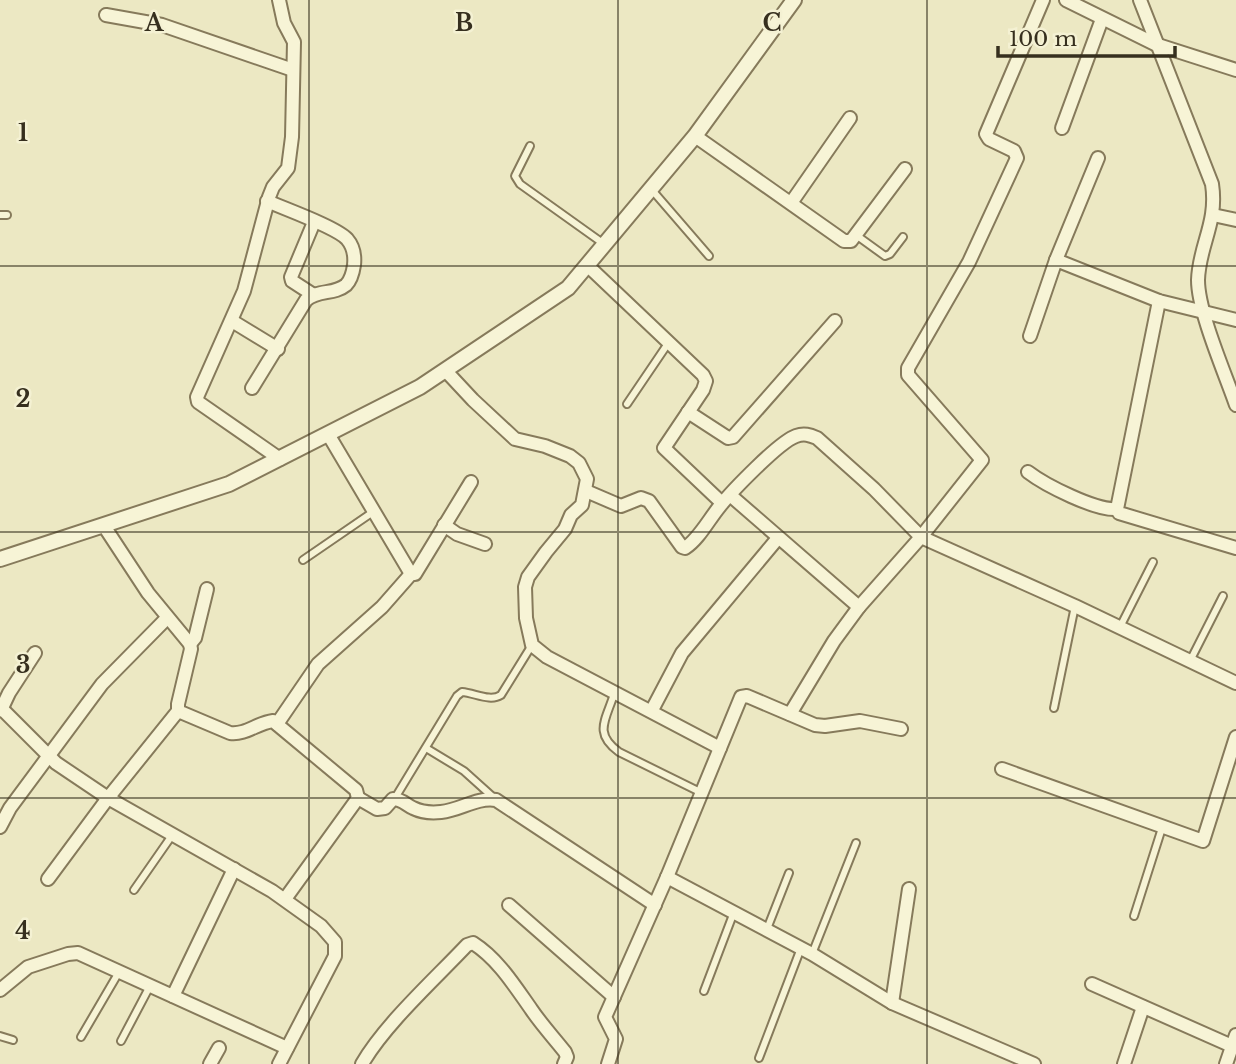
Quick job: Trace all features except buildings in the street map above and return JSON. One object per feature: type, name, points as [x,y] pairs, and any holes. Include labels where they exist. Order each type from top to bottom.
[{"type":"street","points":[[279,0],[284,23],[294,42],[292,137],[288,168],[273,187],[267,201],[244,291],[197,394],[197,400],[280,459]]},
{"type":"street","points":[[0,559],[229,484],[420,387],[568,288],[695,136],[794,0]]},
{"type":"street","points":[[790,714],[834,641],[859,607],[921,537],[982,460],[908,375],[908,368],[969,261],[1017,158],[1014,151],[989,139],[986,134],[1043,0]]},
{"type":"street","points":[[1066,0],[1155,44],[1236,71]]},
{"type":"street","points":[[1140,0],[1212,184],[1213,215],[1200,263],[1198,282],[1204,313],[1236,405]]},
{"type":"street","points":[[106,15],[162,25],[293,70]]},
{"type":"street","points":[[1062,128],[1102,19]]},
{"type":"street","points":[[791,204],[850,118]]},
{"type":"street","points":[[695,136],[844,241],[851,241],[905,169]]},
{"type":"street","points":[[1030,336],[1056,260],[1098,158]]},
{"type":"street","points":[[252,388],[306,300],[312,294],[338,290],[345,286],[354,265],[351,246],[346,239],[267,201]]},
{"type":"street","points":[[1213,215],[1236,220]]},
{"type":"street","points":[[312,294],[290,277],[314,222]]},
{"type":"street","points":[[1056,260],[1159,301],[1236,320]]},
{"type":"street","points":[[587,265],[703,375],[706,381],[703,390],[664,448],[778,538],[859,607]]},
{"type":"street","points":[[1116,509],[1159,301]]},
{"type":"street","points":[[232,321],[278,349]]},
{"type":"street","points":[[688,412],[728,438],[733,437],[835,321]]},
{"type":"street","points":[[445,370],[515,439],[545,446],[569,456],[579,463],[587,478],[582,505],[570,515],[565,529],[528,577],[525,604],[532,645],[547,657],[720,748]]},
{"type":"street","points":[[328,434],[411,574]]},
{"type":"street","points":[[586,491],[621,506],[642,498],[649,501],[685,548],[726,499],[789,439],[809,434],[817,438],[874,489],[921,537],[1075,606],[1236,683]]},
{"type":"street","points":[[1027,472],[1057,490],[1107,509],[1116,509],[1119,513],[1236,548]]},
{"type":"street","points":[[277,724],[318,664],[382,607],[411,574],[415,574],[471,482]]},
{"type":"street","points":[[444,525],[457,534],[485,544]]},
{"type":"street","points":[[48,879],[108,798],[178,711],[191,649],[104,526]]},
{"type":"street","points":[[652,710],[681,653],[778,538]]},
{"type":"street","points":[[190,644],[195,638],[207,589]]},
{"type":"street","points":[[0,827],[10,807],[109,676],[167,618]]},
{"type":"street","points":[[35,653],[0,710],[32,737],[56,763],[108,798],[285,899],[321,926],[335,942],[335,957],[279,1064]]},
{"type":"street","points":[[608,1064],[616,1039],[605,1017],[743,696],[747,695],[820,726],[860,721],[901,729]]},
{"type":"street","points":[[178,711],[230,733],[239,734],[262,722],[273,721],[354,788],[358,798],[377,809],[385,808],[395,798],[415,810],[428,812],[442,812],[481,800],[496,800],[655,905]]},
{"type":"street","points":[[1002,769],[1203,841],[1236,737]]},
{"type":"street","points":[[285,899],[358,798]]},
{"type":"street","points":[[173,996],[234,869]]},
{"type":"street","points":[[667,877],[806,951],[892,1003],[1034,1064]]},
{"type":"street","points":[[892,1003],[909,889]]},
{"type":"street","points":[[509,905],[614,997]]},
{"type":"street","points":[[362,1064],[394,1023],[467,945],[473,943],[512,981],[565,1052],[567,1057],[564,1064]]},
{"type":"street","points":[[0,990],[28,967],[78,953],[287,1048]]},
{"type":"street","points":[[1092,984],[1143,1007],[1234,1041],[1226,1064]]},
{"type":"street","points":[[1124,1064],[1143,1007]]},
{"type":"street","points":[[210,1064],[219,1048]]},
{"type":"lane","points":[[530,146],[515,177],[520,184],[604,244]]},
{"type":"lane","points":[[651,188],[709,256]]},
{"type":"lane","points":[[856,234],[885,256],[890,254],[903,237]]},
{"type":"lane","points":[[627,404],[668,342]]},
{"type":"lane","points":[[303,560],[373,512]]},
{"type":"lane","points":[[1120,627],[1153,562]]},
{"type":"lane","points":[[1190,661],[1223,596]]},
{"type":"lane","points":[[1054,708],[1075,606]]},
{"type":"lane","points":[[395,798],[457,696],[462,692],[496,698],[501,695],[532,645]]},
{"type":"lane","points":[[615,692],[603,727],[603,736],[608,744],[700,792]]},
{"type":"lane","points":[[426,748],[464,771],[496,800]]},
{"type":"lane","points":[[1134,916],[1162,828]]},
{"type":"lane","points":[[134,890],[173,835]]},
{"type":"lane","points":[[759,1058],[856,843]]},
{"type":"lane","points":[[767,930],[789,873]]},
{"type":"lane","points":[[704,991],[734,912]]},
{"type":"lane","points":[[81,1037],[119,972]]},
{"type":"lane","points":[[121,1041],[150,986]]},
{"type":"lane","points":[[0,1036],[13,1040]]}]
